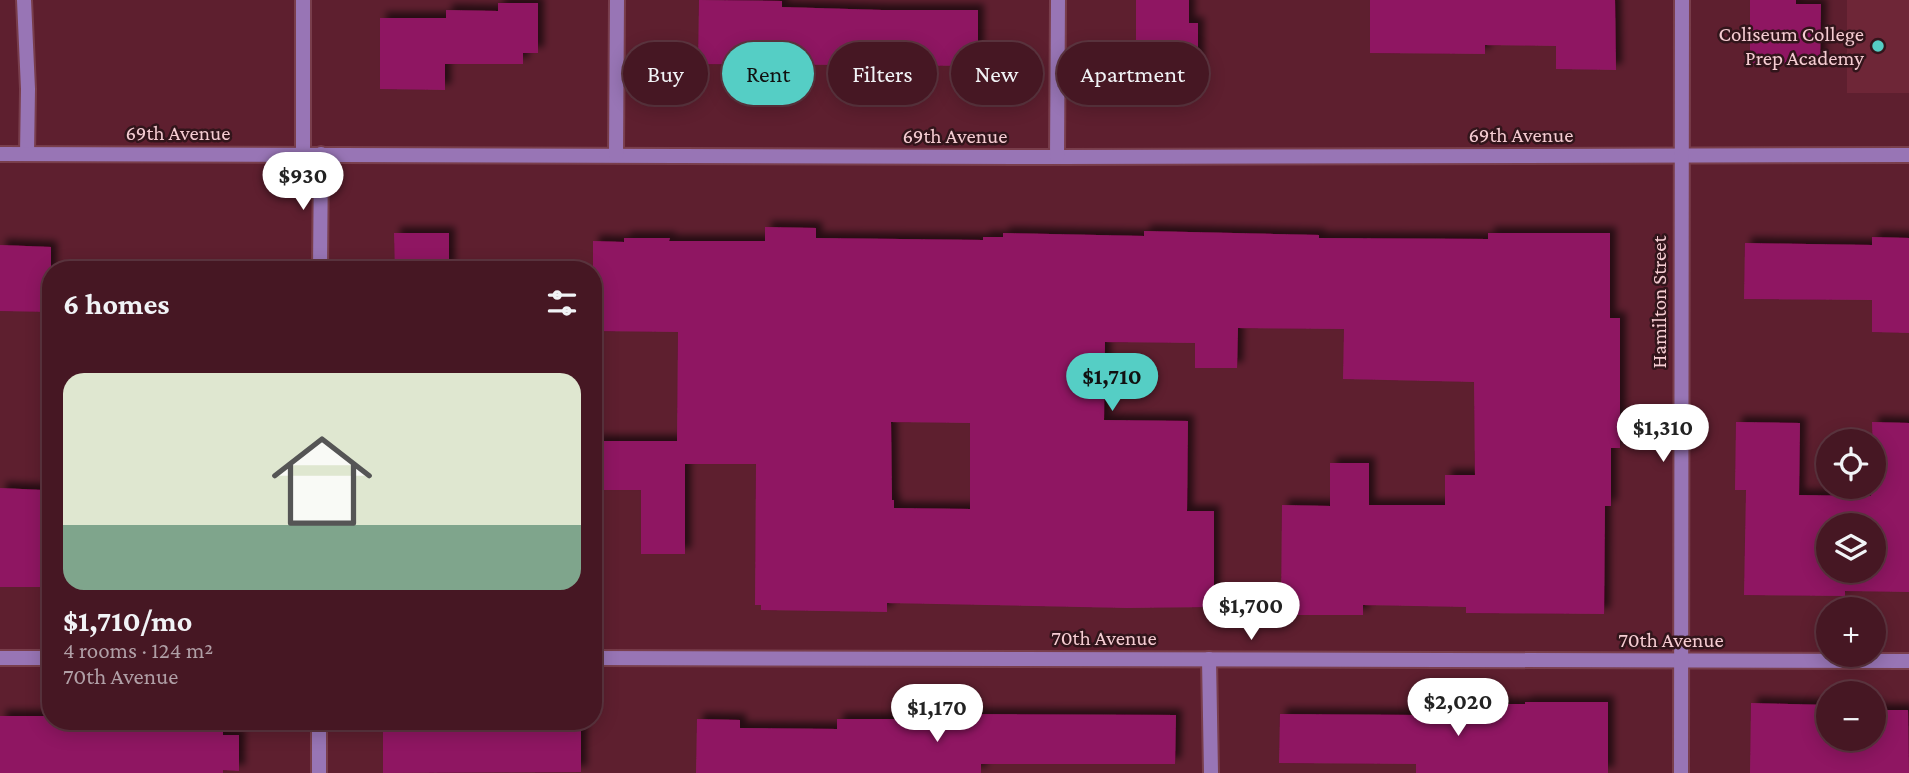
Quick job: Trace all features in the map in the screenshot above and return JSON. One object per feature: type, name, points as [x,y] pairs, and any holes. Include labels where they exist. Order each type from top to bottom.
[{"type":"street","points":[[24,0],[28,89],[27,154]]},
{"type":"street","points":[[303,0],[303,155]]},
{"type":"street","points":[[616,155],[617,0]]},
{"type":"street","points":[[1057,157],[1058,0]]},
{"type":"street","name":"Hamilton Street","points":[[1681,773],[1682,0]]},
{"type":"street","name":"69th Avenue","points":[[0,154],[1057,157],[1909,155]]},
{"type":"street","points":[[320,261],[321,154]]},
{"type":"street","points":[[0,658],[42,658]]},
{"type":"street","name":"70th Avenue","points":[[602,658],[1909,661]]},
{"type":"street","points":[[1209,659],[1211,773]]},
{"type":"street","points":[[319,730],[319,773]]},
{"type":"shaded area","name":"Coliseum College Prep Academy","points":[[1847,0],[1909,0],[1909,93],[1847,93]]},
{"type":"building","points":[[699,0],[782,1],[782,7],[978,10],[978,42],[951,42],[951,66],[937,66],[937,42],[828,42],[828,65],[814,65],[814,42],[722,42],[722,64],[708,64],[708,42],[698,42]]},
{"type":"building","points":[[1136,0],[1189,0],[1189,23],[1198,23],[1198,42],[1136,42]]},
{"type":"building","points":[[1370,0],[1615,0],[1616,70],[1556,69],[1556,46],[1485,45],[1485,54],[1370,53]]},
{"type":"building","points":[[1750,0],[1796,0],[1796,4],[1821,4],[1820,64],[1750,63]]},
{"type":"building","points":[[498,3],[538,3],[538,53],[523,53],[523,64],[445,64],[445,90],[380,89],[380,18],[446,18],[446,10],[498,11]]},
{"type":"building","points":[[765,227],[816,228],[816,238],[983,240],[983,237],[1003,237],[1003,233],[1144,236],[1144,231],[1319,235],[1319,238],[1488,239],[1488,233],[1610,233],[1610,318],[1620,318],[1620,448],[1611,448],[1611,506],[1605,506],[1604,614],[1466,613],[1466,607],[1363,605],[1363,615],[1288,615],[1288,604],[1281,604],[1282,505],[1330,506],[1330,463],[1369,463],[1369,505],[1445,505],[1445,475],[1475,475],[1474,382],[1343,379],[1344,329],[1238,328],[1237,368],[1195,368],[1195,343],[1105,342],[1104,420],[1188,421],[1187,511],[1214,511],[1214,607],[887,603],[887,612],[761,610],[761,605],[755,605],[756,464],[685,464],[685,554],[641,554],[641,490],[602,490],[602,441],[677,441],[678,332],[602,331],[602,261],[593,261],[593,241],[624,242],[624,238],[670,238],[669,241],[765,241]],"holes":[[[891,422],[970,423],[970,509],[894,508]]]},
{"type":"building","points":[[394,233],[449,233],[449,261],[395,261]]},
{"type":"building","points":[[1872,237],[1909,238],[1909,333],[1872,332],[1872,300],[1744,299],[1745,243],[1872,245]]},
{"type":"building","points":[[0,245],[51,247],[51,261],[42,261],[42,312],[0,311]]},
{"type":"building","points":[[1736,422],[1800,423],[1799,495],[1816,495],[1816,499],[1886,499],[1886,429],[1872,429],[1872,422],[1909,423],[1909,592],[1845,591],[1845,596],[1744,595],[1746,490],[1735,490]]},
{"type":"building","points":[[0,488],[42,490],[42,587],[0,587]]},
{"type":"building","points":[[1608,702],[1608,773],[1416,773],[1416,764],[1279,763],[1280,714],[1416,715],[1416,704]]},
{"type":"building","points":[[1751,703],[1816,705],[1816,751],[1886,751],[1886,710],[1908,710],[1909,773],[1750,773]]},
{"type":"building","points":[[954,714],[1176,715],[1175,764],[981,764],[981,773],[696,773],[697,719],[740,720],[740,728],[837,729],[837,719],[954,719]]},
{"type":"building","points":[[0,716],[42,716],[42,730],[223,730],[223,735],[239,735],[239,771],[0,773]]},
{"type":"building","points":[[383,730],[581,730],[581,772],[383,773]]},
{"type":"place","name":"Coliseum College Prep Academy","points":[[1878,46]]}]
